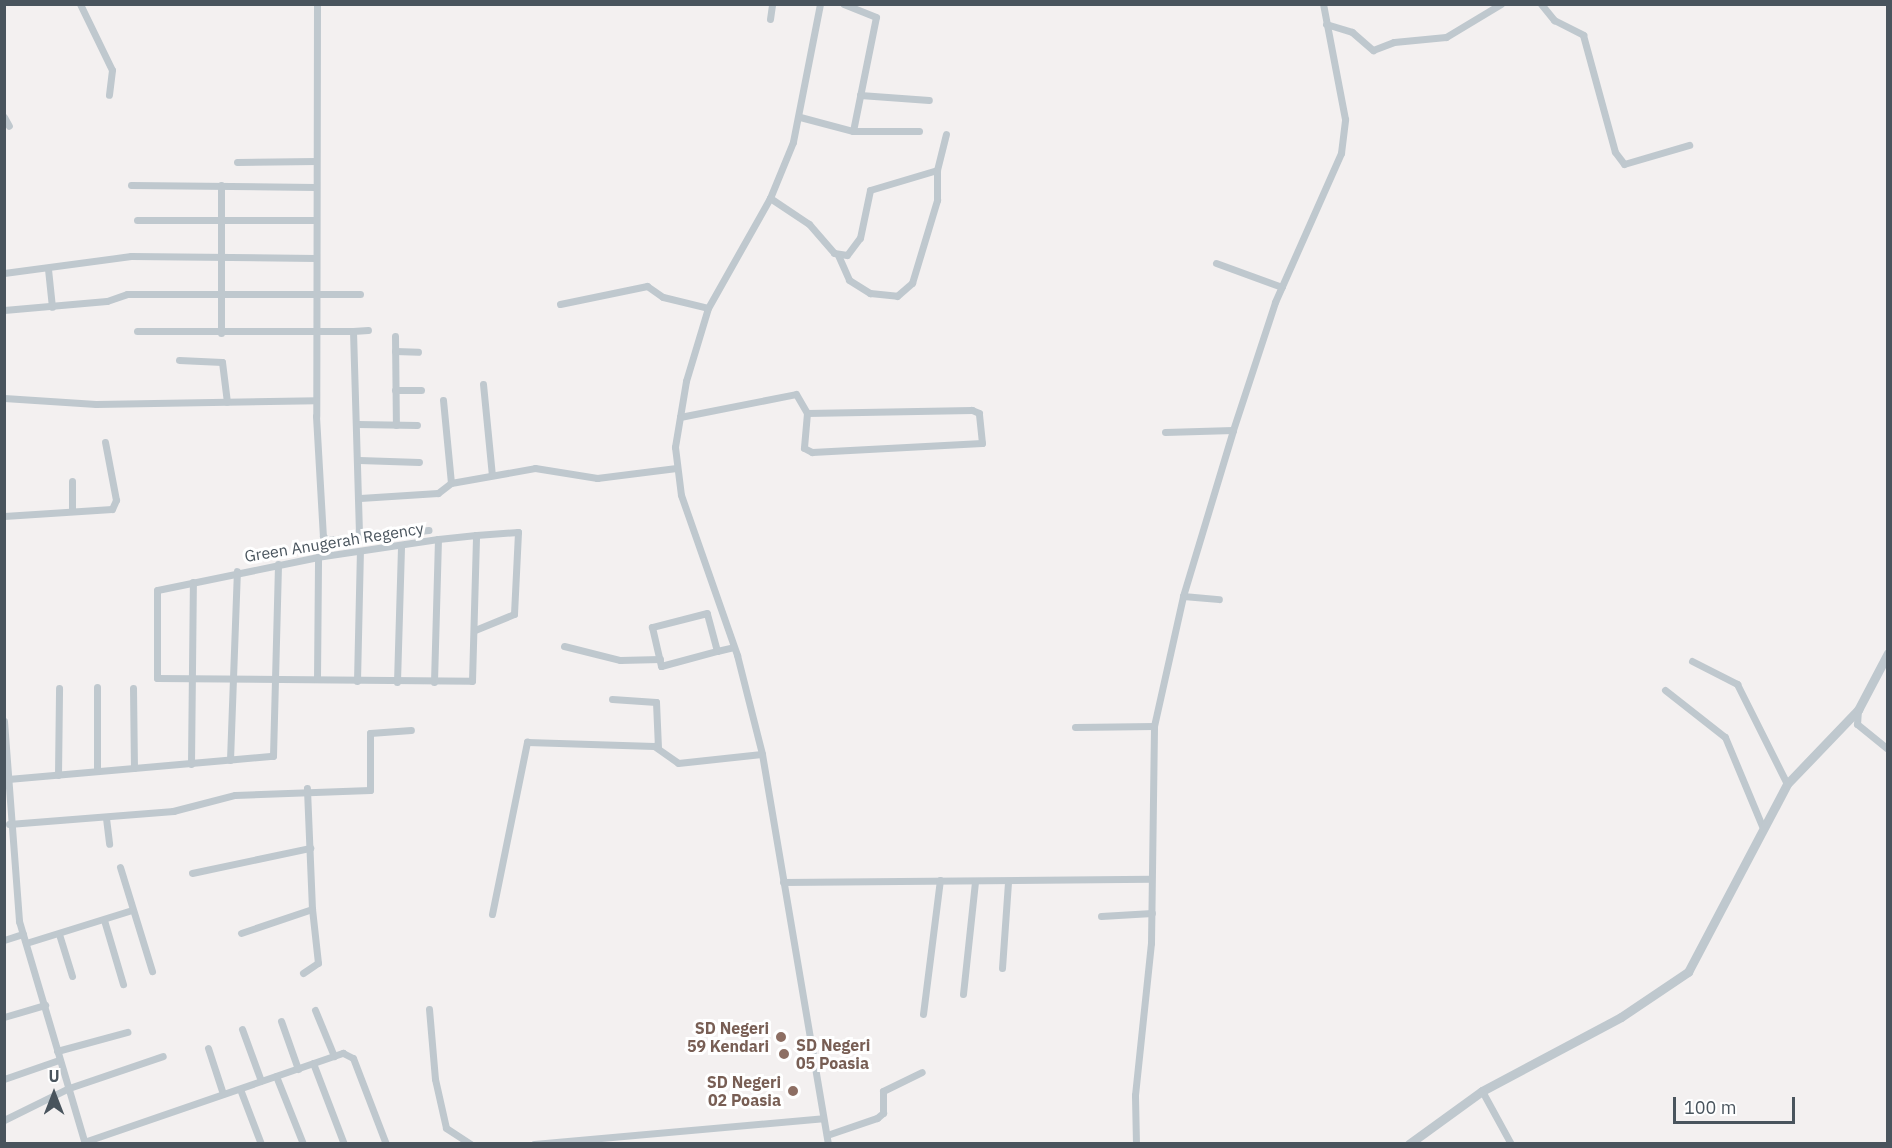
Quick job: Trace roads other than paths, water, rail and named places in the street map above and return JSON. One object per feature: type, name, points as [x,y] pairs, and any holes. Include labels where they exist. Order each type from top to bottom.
[{"type":"street","points":[[80,4],[112,70],[109,95]]},
{"type":"street","points":[[317,4],[316,400],[323,536],[327,540],[429,530]]},
{"type":"street","points":[[770,19],[772,4]]},
{"type":"street","points":[[820,4],[800,117],[770,198],[708,308],[680,417],[676,468],[734,646],[762,754],[828,1143]]},
{"type":"street","points":[[844,4],[876,17],[853,131]]},
{"type":"street","points":[[1136,1143],[1135,1095],[1152,913],[1154,726],[1183,596],[1233,430],[1282,287],[1345,137],[1323,4]]},
{"type":"street","points":[[1326,24],[1352,32],[1373,50],[1394,42],[1446,37],[1501,4]]},
{"type":"street","points":[[1541,4],[1554,20],[1583,35],[1615,152],[1624,164],[1689,146]]},
{"type":"street","points":[[860,95],[929,100]]},
{"type":"street","points":[[4,117],[9,126]]},
{"type":"street","points":[[800,117],[853,131],[919,131]]},
{"type":"street","points":[[770,198],[808,224],[838,255],[849,280],[870,293],[897,296],[912,283],[937,200],[937,170],[946,134]]},
{"type":"street","points":[[237,162],[316,161]]},
{"type":"street","points":[[838,255],[855,249],[870,190],[937,170]]},
{"type":"street","points":[[131,185],[315,187]]},
{"type":"street","points":[[221,185],[221,333]]},
{"type":"street","points":[[137,220],[316,220]]},
{"type":"street","points":[[4,273],[131,256],[316,258]]},
{"type":"street","points":[[1216,263],[1282,287]]},
{"type":"street","points":[[48,268],[52,307]]},
{"type":"street","points":[[560,304],[647,286],[663,297],[708,308]]},
{"type":"street","points":[[4,310],[52,307],[127,294],[360,294]]},
{"type":"street","points":[[136,331],[221,333],[368,330]]},
{"type":"street","points":[[353,331],[358,424],[359,536]]},
{"type":"street","points":[[395,336],[396,425]]},
{"type":"street","points":[[395,351],[418,352]]},
{"type":"street","points":[[179,360],[222,362],[227,402]]},
{"type":"street","points":[[483,384],[492,475]]},
{"type":"street","points":[[395,390],[421,390]]},
{"type":"street","points":[[680,417],[796,394],[807,412],[804,448],[812,452],[982,443],[979,413],[972,410],[807,412]]},
{"type":"street","points":[[4,398],[227,402],[316,400]]},
{"type":"street","points":[[443,400],[451,483]]},
{"type":"street","points":[[358,424],[417,425]]},
{"type":"street","points":[[1165,432],[1233,430]]},
{"type":"street","points":[[4,516],[114,507],[105,442]]},
{"type":"street","points":[[359,460],[419,462]]},
{"type":"street","points":[[360,498],[438,493],[451,483],[535,468],[625,478],[676,468]]},
{"type":"street","points":[[72,481],[72,510]]},
{"type":"street","name":"Green Anugerah Regency","points":[[192,677],[157,678],[157,590],[237,571],[318,557],[438,539],[518,532],[514,614],[475,630]]},
{"type":"street","points":[[192,677],[273,677],[397,682],[472,681],[476,535]]},
{"type":"street","points":[[434,682],[438,539]]},
{"type":"street","points":[[397,682],[401,545]]},
{"type":"street","points":[[357,681],[360,551]]},
{"type":"street","points":[[317,679],[318,557]]},
{"type":"street","points":[[8,779],[273,756],[273,677],[278,564]]},
{"type":"street","points":[[230,760],[237,571]]},
{"type":"street","points":[[191,764],[193,582]]},
{"type":"street","points":[[1183,596],[1219,600]]},
{"type":"street","points":[[717,651],[707,613],[652,627],[661,666],[717,651],[734,646]]},
{"type":"street","points":[[564,646],[620,660],[660,659]]},
{"type":"street","points":[[1409,1143],[1482,1091],[1621,1017],[1683,977],[1712,934],[1762,826],[1787,784],[1858,710],[1887,653]]},
{"type":"street","points":[[1692,661],[1737,684],[1787,784]]},
{"type":"street","points":[[97,687],[97,771]]},
{"type":"street","points":[[58,775],[59,688]]},
{"type":"street","points":[[133,688],[134,768]]},
{"type":"street","points":[[1665,690],[1725,737],[1762,826]]},
{"type":"street","points":[[612,699],[656,702],[658,748]]},
{"type":"street","points":[[1858,710],[1857,724],[1887,749]]},
{"type":"street","points":[[4,721],[13,880],[23,934],[84,1143],[334,1056],[349,1053],[386,1143]]},
{"type":"street","points":[[1076,727],[1154,726]]},
{"type":"street","points":[[9,824],[106,818],[307,788],[370,790],[370,733],[411,730]]},
{"type":"street","points":[[492,914],[527,742],[658,748],[678,763],[762,754]]},
{"type":"street","points":[[303,973],[318,963],[312,909],[307,788]]},
{"type":"street","points":[[106,818],[109,844]]},
{"type":"street","points":[[192,873],[310,849]]},
{"type":"street","points":[[120,867],[152,971]]},
{"type":"street","points":[[783,882],[940,880],[1008,883],[1151,879]]},
{"type":"street","points":[[4,881],[13,880]]},
{"type":"street","points":[[923,1014],[940,880]]},
{"type":"street","points":[[963,994],[975,882]]},
{"type":"street","points":[[1002,968],[1008,883]]},
{"type":"street","points":[[241,933],[312,909]]},
{"type":"street","points":[[26,943],[132,910]]},
{"type":"street","points":[[1101,916],[1152,913]]},
{"type":"street","points":[[104,920],[123,984]]},
{"type":"street","points":[[4,940],[23,934]]},
{"type":"street","points":[[58,934],[72,976]]},
{"type":"street","points":[[4,1017],[45,1005]]},
{"type":"street","points":[[429,1009],[435,1079],[447,1128],[471,1143]]},
{"type":"street","points":[[315,1010],[334,1056]]},
{"type":"street","points":[[281,1021],[298,1069]]},
{"type":"street","points":[[242,1029],[261,1081]]},
{"type":"street","points":[[57,1051],[127,1032]]},
{"type":"street","points":[[208,1048],[223,1094]]},
{"type":"street","points":[[4,1120],[69,1088],[163,1056]]},
{"type":"street","points":[[4,1079],[59,1060]]},
{"type":"street","points":[[313,1064],[344,1143]]},
{"type":"street","points":[[827,1135],[877,1118],[883,1113],[884,1091],[922,1072]]},
{"type":"street","points":[[276,1076],[303,1143]]},
{"type":"street","points":[[240,1089],[261,1143]]},
{"type":"street","points":[[1482,1091],[1511,1143]]},
{"type":"street","points":[[534,1143],[823,1118]]},
{"type":"place","name":"SD Negeri 59 Kendari","points":[[781,1037]]},
{"type":"place","name":"SD Negeri 05 Poasia","points":[[784,1054]]},
{"type":"place","name":"SD Negeri 02 Poasia","points":[[793,1091]]}]
